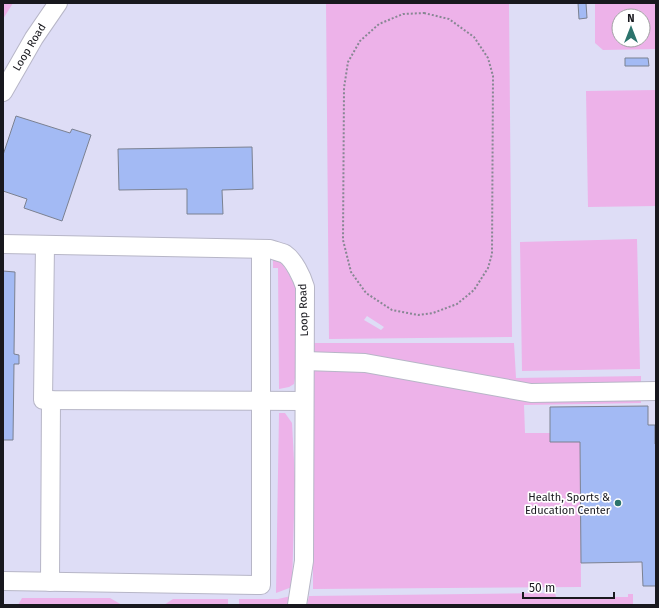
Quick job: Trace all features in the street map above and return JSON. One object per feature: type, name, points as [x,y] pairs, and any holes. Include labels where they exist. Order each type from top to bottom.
[{"type":"lane","name":"Loop Road","points":[[3,92],[34,38],[58,3]]},
{"type":"lane","name":"Loop Road","points":[[3,244],[270,249],[285,254],[295,266],[303,279],[305,287],[304,561],[298,605]]},
{"type":"lane","points":[[45,245],[43,400],[304,401]]},
{"type":"lane","points":[[3,581],[261,585],[261,249]]},
{"type":"lane","points":[[305,361],[365,363],[531,393],[656,391]]},
{"type":"lane","points":[[50,582],[51,400]]},
{"type":"path","points":[[424,13],[449,19],[474,36],[488,58],[492,76],[492,254],[488,268],[474,290],[458,304],[433,313],[418,315],[392,310],[366,293],[351,272],[343,240],[344,88],[348,62],[360,41],[379,24],[403,14],[424,13]]},
{"type":"shaded area","points":[[3,3],[656,3],[656,605],[3,605]]},
{"type":"shaded area","points":[[3,3],[13,3],[3,19]]},
{"type":"shaded area","points":[[326,3],[509,3],[512,337],[329,339]],"holes":[[[367,316],[384,327],[381,330],[364,320]]]},
{"type":"shaded area","points":[[595,3],[656,3],[656,49],[603,50],[595,43]]},
{"type":"shaded area","points":[[656,90],[656,206],[588,207],[586,91]]},
{"type":"shaded area","points":[[637,239],[640,369],[522,371],[520,242]]},
{"type":"shaded area","points":[[273,259],[279,259],[295,286],[295,378],[294,384],[289,387],[279,389],[278,268],[273,268]]},
{"type":"shaded area","points":[[313,343],[514,343],[516,378],[641,376],[641,403],[524,405],[525,433],[550,433],[550,441],[580,442],[581,587],[313,589]]},
{"type":"shaded area","points":[[279,413],[285,413],[292,423],[295,479],[292,587],[276,593]]},
{"type":"shaded area","points":[[555,593],[556,597],[628,597],[628,594],[633,594],[633,605],[307,605],[309,596]]},
{"type":"shaded area","points":[[291,596],[289,605],[239,605],[239,599],[278,599]]},
{"type":"shaded area","points":[[22,598],[110,598],[122,605],[18,605]]},
{"type":"shaded area","points":[[173,599],[228,599],[228,605],[164,605]]},
{"type":"building","points":[[578,3],[586,3],[587,18],[579,19]]},
{"type":"building","points":[[625,58],[648,58],[649,66],[625,66]]},
{"type":"building","points":[[16,116],[70,133],[72,129],[91,135],[62,221],[24,208],[27,199],[3,191],[3,155]]},
{"type":"building","points":[[252,147],[253,189],[222,190],[223,214],[187,214],[187,189],[119,190],[118,149]]},
{"type":"building","points":[[3,271],[15,272],[14,354],[19,355],[19,364],[14,364],[13,440],[3,440]]},
{"type":"building","name":"Health, Sports & Education Center","points":[[648,406],[648,425],[655,425],[656,444],[656,586],[643,586],[642,562],[581,563],[580,442],[550,442],[550,407]]},
{"type":"place","name":"Health, Sports & Education Center","points":[[618,503]]}]
